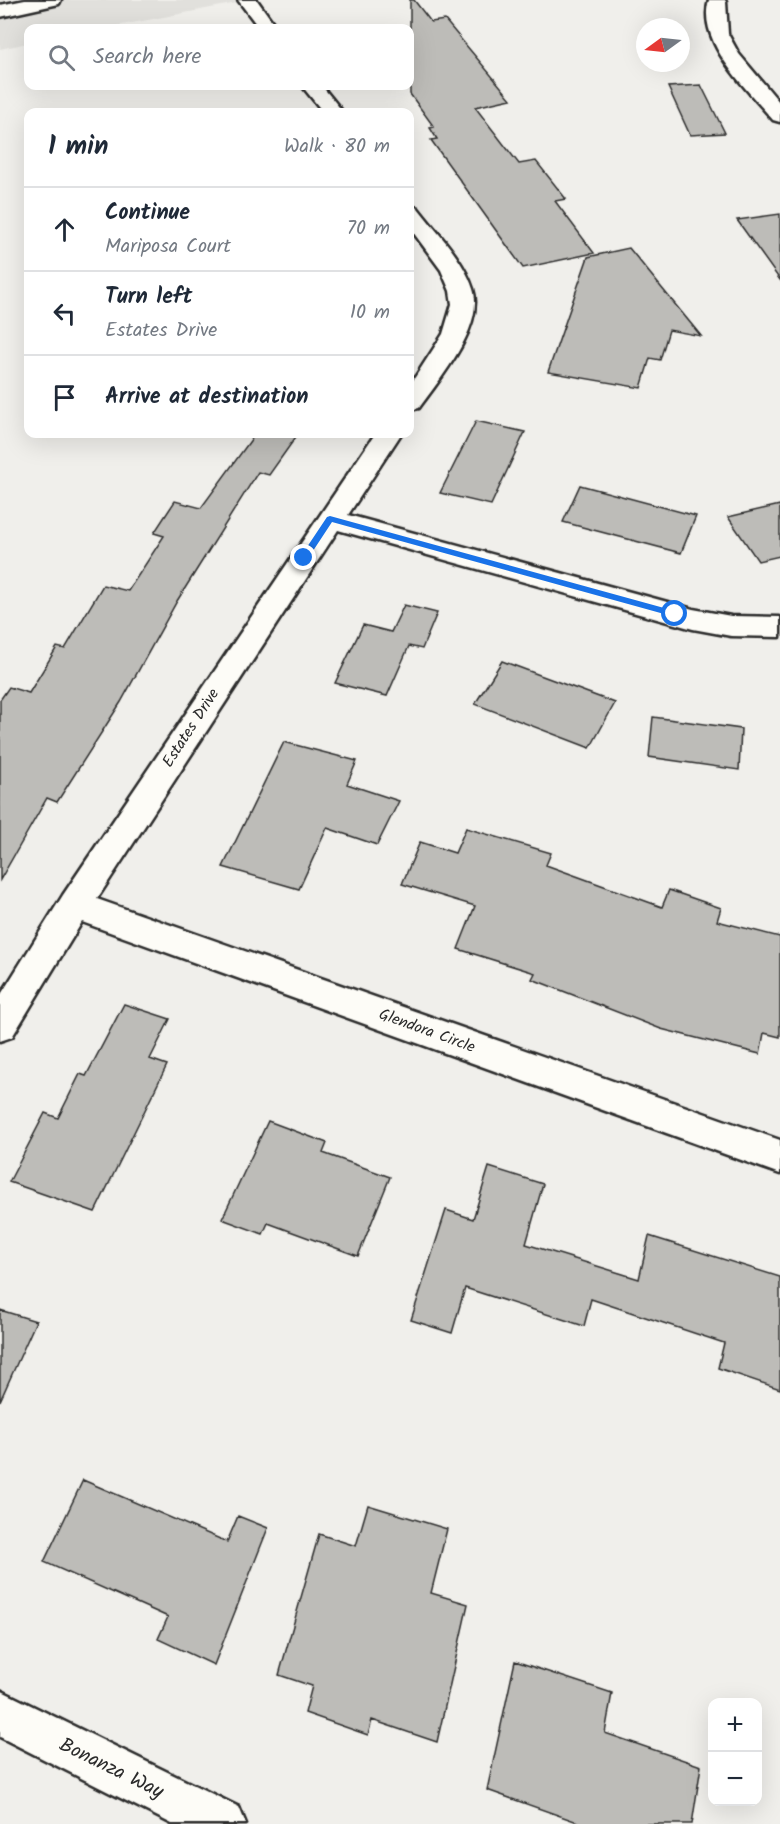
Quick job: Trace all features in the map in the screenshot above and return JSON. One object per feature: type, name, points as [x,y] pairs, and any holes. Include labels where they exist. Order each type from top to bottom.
[{"type":"street","points":[[0,11],[52,0]]},
{"type":"street","points":[[247,0],[265,24]]},
{"type":"street","points":[[717,2],[718,34],[731,56],[780,116]]},
{"type":"street","points":[[315,90],[330,108]]},
{"type":"street","points":[[414,219],[449,267],[462,292],[463,308],[452,339],[414,396]]},
{"type":"street","name":"Estates Drive","points":[[0,1026],[75,905],[385,438]]},
{"type":"street","points":[[330,519],[693,619],[731,626],[780,627]]},
{"type":"street","name":"Glendora Circle","points":[[75,905],[780,1157]]},
{"type":"street","name":"Bonanza Way","points":[[0,1713],[222,1824]]},
{"type":"shaded area","points":[[0,0],[234,0],[237,3],[127,24],[24,24],[24,44],[0,49]]},
{"type":"building","points":[[410,0],[414,0],[431,22],[445,20],[511,99],[475,107],[519,164],[536,161],[566,199],[555,201],[594,253],[523,268],[431,140],[437,139],[430,128],[434,127],[410,94],[410,90],[414,90],[414,24],[410,24]]},
{"type":"building","points":[[701,85],[725,133],[690,135],[668,87]]},
{"type":"building","points":[[780,214],[780,280],[737,220]]},
{"type":"building","points":[[629,248],[701,336],[669,330],[660,360],[650,358],[641,388],[548,372],[588,257]]},
{"type":"building","points":[[476,421],[525,432],[491,505],[440,493]]},
{"type":"building","points":[[252,438],[295,438],[269,475],[258,472],[177,601],[121,702],[57,802],[47,798],[0,880],[0,700],[9,687],[29,693],[57,647],[65,649],[103,585],[128,591],[164,536],[154,533],[175,501],[201,508]]},
{"type":"building","points":[[580,485],[696,516],[681,553],[563,522]]},
{"type":"building","points":[[780,505],[780,556],[758,561],[728,517]]},
{"type":"building","points":[[404,605],[437,613],[422,649],[409,646],[387,696],[335,683],[363,625],[391,632]]},
{"type":"building","points":[[502,661],[615,703],[590,748],[475,704]]},
{"type":"building","points":[[653,717],[741,729],[739,770],[649,757]]},
{"type":"building","points":[[284,742],[357,761],[347,784],[399,801],[377,845],[327,828],[299,889],[223,867]]},
{"type":"building","points":[[466,828],[551,853],[546,865],[662,907],[669,890],[721,908],[717,921],[780,937],[780,1037],[764,1033],[760,1054],[661,1029],[532,979],[535,973],[458,949],[475,906],[402,884],[420,842],[455,853]]},
{"type":"building","points":[[124,1004],[170,1019],[150,1059],[167,1065],[95,1212],[9,1182],[45,1113],[58,1118],[80,1074],[86,1076]]},
{"type":"building","points":[[268,1121],[327,1143],[323,1153],[390,1177],[358,1256],[268,1223],[263,1234],[222,1219]]},
{"type":"building","points":[[489,1167],[543,1184],[526,1244],[639,1279],[649,1236],[780,1277],[780,1389],[718,1368],[724,1343],[591,1299],[584,1326],[465,1288],[452,1333],[411,1320],[446,1210],[473,1219]]},
{"type":"building","points":[[0,1310],[36,1321],[0,1401]]},
{"type":"building","points":[[83,1480],[227,1542],[238,1516],[268,1528],[214,1665],[158,1639],[168,1617],[44,1562]]},
{"type":"building","points":[[368,1505],[447,1529],[431,1593],[468,1604],[437,1742],[372,1720],[368,1735],[305,1713],[312,1686],[279,1675],[319,1534],[356,1546]]},
{"type":"building","points":[[515,1661],[612,1693],[605,1733],[701,1766],[692,1824],[583,1824],[487,1790]]},
{"type":"route","points":[[304,558],[330,519],[675,614]]}]
